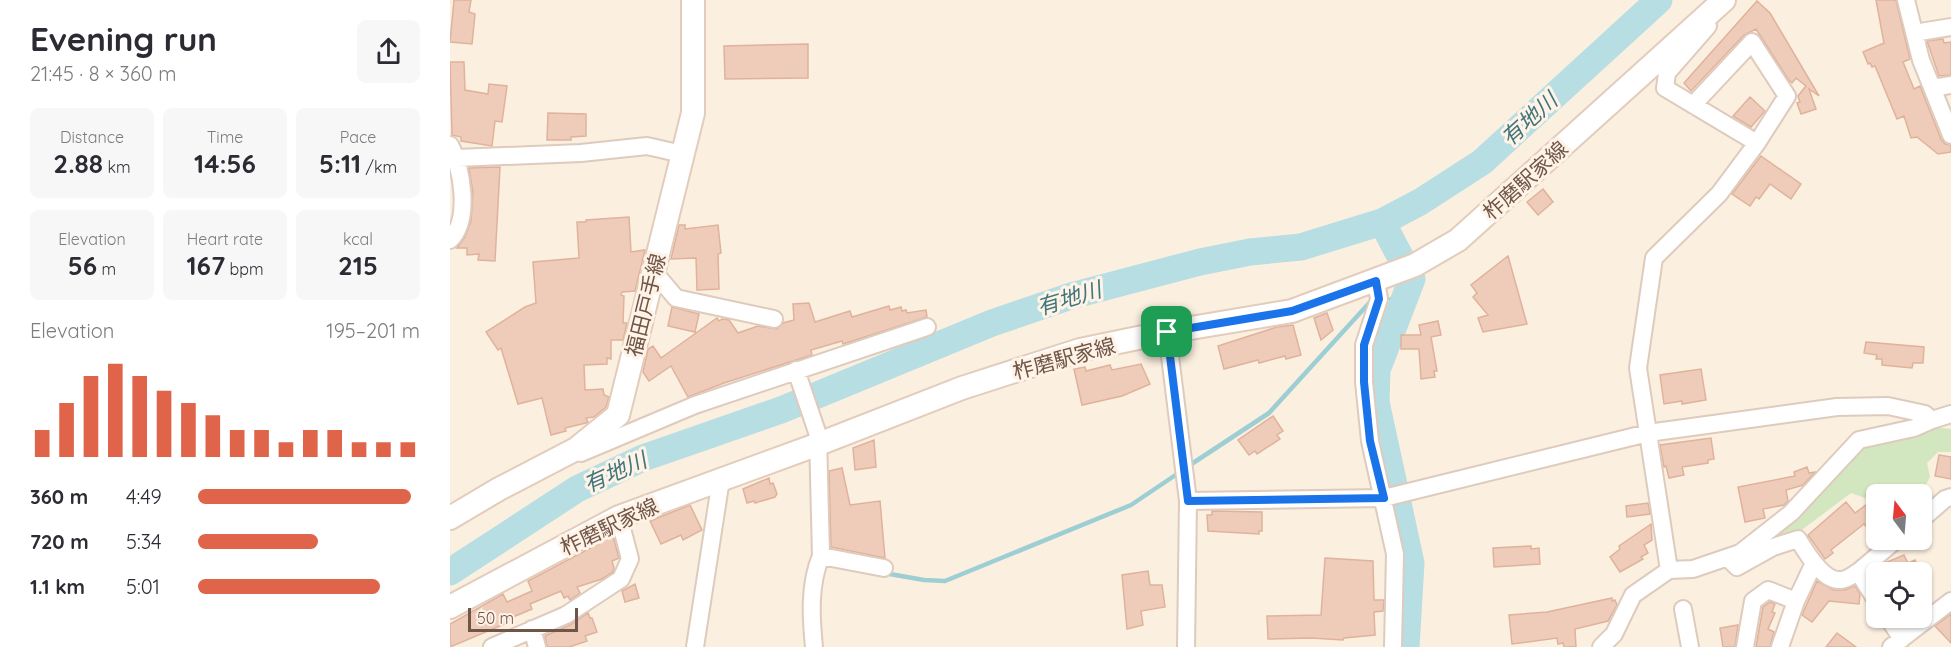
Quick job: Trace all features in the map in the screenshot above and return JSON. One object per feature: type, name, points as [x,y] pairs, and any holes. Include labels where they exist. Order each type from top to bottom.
[{"type":"main road","name":"福田戸手線","points":[[450,518],[499,489],[576,449],[618,416],[693,113],[693,0]]},
{"type":"main road","name":"柞磨駅家線","points":[[450,607],[619,517],[817,440],[984,381],[1080,350],[1167,332],[1292,311],[1408,269],[1458,240],[1725,0]]},
{"type":"street","points":[[1725,0],[1724,7],[1667,73],[1665,88],[1757,143]]},
{"type":"street","points":[[1906,0],[1922,60],[1951,135]]},
{"type":"street","points":[[1914,33],[1951,27]]},
{"type":"street","points":[[1669,570],[1638,368],[1654,258],[1719,195],[1757,143],[1787,96],[1752,42],[1693,105]]},
{"type":"street","points":[[1932,88],[1951,85]]},
{"type":"street","points":[[450,240],[462,216],[460,172],[453,151],[581,153],[647,146],[682,154]]},
{"type":"street","points":[[1376,281],[1379,299],[1364,345],[1364,382],[1370,441],[1395,554],[1393,647]]},
{"type":"street","points":[[651,282],[676,298],[774,319]]},
{"type":"street","points":[[576,449],[581,453],[694,405],[927,327]]},
{"type":"street","points":[[1167,332],[1188,501],[1186,647]]},
{"type":"street","points":[[796,370],[817,440],[821,556],[815,570],[812,599],[814,647]]},
{"type":"street","points":[[1188,501],[1384,498],[1648,433],[1837,407],[1888,406],[1925,414],[1932,420]]},
{"type":"street","points":[[1601,647],[1614,634],[1633,595],[1669,570],[1693,569],[1740,553],[1791,513],[1859,440],[1914,429],[1951,414]]},
{"type":"street","points":[[695,647],[721,479]]},
{"type":"street","points":[[1932,511],[1951,497]]},
{"type":"street","points":[[492,647],[566,615],[621,579],[630,560],[619,517]]},
{"type":"street","points":[[1728,558],[1737,567],[1773,547],[1798,539],[1814,563],[1830,579],[1842,581],[1858,572],[1884,550]]},
{"type":"street","points":[[821,556],[884,567]]},
{"type":"street","points":[[1779,647],[1796,601],[1814,563]]},
{"type":"street","points":[[1858,572],[1866,584]]},
{"type":"street","points":[[1745,647],[1753,601],[1768,590],[1796,601]]},
{"type":"street","points":[[1891,628],[1896,643],[1951,601]]},
{"type":"street","points":[[1683,609],[1690,647]]},
{"type":"street","points":[[532,629],[537,647]]},
{"type":"green space","points":[[1933,427],[1951,429],[1951,452],[1938,452],[1927,463],[1930,477],[1926,484],[1866,484],[1866,499],[1851,493],[1799,532],[1743,561],[1861,443]]},
{"type":"building","points":[[454,0],[471,0],[469,12],[475,14],[472,44],[450,42]]},
{"type":"building","points":[[1876,0],[1896,0],[1910,59],[1903,62],[1914,89],[1920,86],[1941,139],[1945,144],[1951,145],[1951,152],[1938,154],[1917,137],[1911,138],[1904,116],[1897,119],[1875,66],[1868,64],[1863,52],[1884,43]]},
{"type":"building","points":[[1757,1],[1770,13],[1819,96],[1809,89],[1816,109],[1801,114],[1797,103],[1800,102],[1798,96],[1806,86],[1796,78],[1792,83],[1788,79],[1756,29],[1744,35],[1691,91],[1684,83]]},
{"type":"building","points":[[1943,39],[1944,43],[1951,42],[1951,75],[1939,76],[1927,41]]},
{"type":"building","points":[[808,44],[808,78],[725,79],[724,46]]},
{"type":"building","points":[[450,62],[464,62],[465,90],[488,94],[489,84],[507,86],[502,122],[495,121],[492,146],[461,141],[461,137],[452,135]]},
{"type":"building","points":[[1750,97],[1765,111],[1751,127],[1733,116]]},
{"type":"building","points":[[548,113],[586,114],[586,136],[571,137],[571,140],[547,140]]},
{"type":"building","points":[[1761,156],[1801,184],[1791,199],[1770,184],[1759,199],[1756,197],[1750,206],[1732,194]]},
{"type":"building","points":[[500,167],[495,261],[478,260],[479,254],[467,255],[467,248],[457,248],[465,237],[471,221],[473,193],[469,168]]},
{"type":"building","points":[[1543,189],[1553,202],[1538,215],[1527,202]]},
{"type":"building","points":[[629,217],[631,252],[645,250],[635,291],[622,292],[621,295],[624,296],[623,323],[627,323],[623,340],[611,340],[611,359],[607,358],[607,364],[584,365],[585,390],[603,389],[604,395],[609,397],[606,407],[594,417],[586,418],[588,422],[565,428],[566,431],[551,435],[542,398],[518,404],[501,348],[498,350],[486,332],[525,307],[536,303],[533,262],[579,258],[577,222]]},
{"type":"building","points":[[679,225],[685,225],[685,229],[718,225],[721,253],[718,254],[719,289],[697,290],[696,258],[671,259]]},
{"type":"building","points":[[1508,256],[1527,324],[1483,332],[1478,318],[1488,315],[1473,297],[1477,293],[1471,285]]},
{"type":"building","points":[[809,303],[815,322],[850,311],[852,317],[889,306],[890,310],[901,307],[902,311],[906,310],[907,313],[926,310],[927,317],[843,344],[842,341],[811,350],[812,355],[688,397],[671,366],[649,381],[643,372],[648,349],[653,346],[661,358],[717,318],[719,321],[729,320],[738,333],[758,326],[777,329],[783,323],[794,320],[793,304]]},
{"type":"building","points":[[672,307],[699,314],[695,332],[668,326]]},
{"type":"building","points":[[1327,313],[1333,330],[1321,340],[1314,318]]},
{"type":"building","points":[[1438,321],[1441,335],[1431,337],[1437,371],[1434,371],[1435,377],[1421,379],[1419,349],[1401,349],[1401,335],[1421,335],[1419,325]]},
{"type":"building","points":[[1293,325],[1301,355],[1286,359],[1285,356],[1259,363],[1258,360],[1224,369],[1218,346],[1277,327]]},
{"type":"building","points":[[1866,342],[1924,347],[1923,363],[1913,363],[1912,368],[1882,365],[1882,359],[1876,359],[1877,355],[1864,353]]},
{"type":"building","points":[[1141,364],[1150,384],[1122,396],[1082,405],[1074,369],[1085,367],[1086,371],[1110,365],[1112,370]]},
{"type":"building","points":[[1701,369],[1706,400],[1664,404],[1660,375]]},
{"type":"building","points":[[1273,416],[1283,431],[1277,435],[1280,439],[1257,454],[1255,451],[1249,455],[1238,440]]},
{"type":"building","points":[[1711,438],[1714,459],[1708,460],[1708,463],[1682,467],[1684,475],[1669,478],[1666,466],[1664,467],[1660,445]]},
{"type":"building","points":[[874,440],[876,467],[855,470],[853,448]]},
{"type":"building","points":[[1939,455],[1951,457],[1951,479],[1935,476]]},
{"type":"building","points":[[1807,467],[1809,473],[1815,472],[1803,485],[1786,490],[1788,501],[1784,505],[1763,509],[1765,518],[1745,522],[1738,487],[1795,476],[1794,472]]},
{"type":"building","points":[[842,468],[850,505],[880,501],[885,558],[831,547],[829,471]]},
{"type":"building","points":[[769,478],[777,494],[775,497],[747,503],[743,489]]},
{"type":"building","points":[[1846,502],[1855,513],[1866,505],[1866,526],[1864,524],[1831,550],[1833,553],[1825,559],[1808,535]]},
{"type":"building","points":[[1648,503],[1650,514],[1627,517],[1626,506]]},
{"type":"building","points":[[690,505],[702,530],[683,540],[681,535],[661,544],[650,521]]},
{"type":"building","points":[[1212,511],[1262,512],[1262,531],[1259,531],[1259,534],[1208,531],[1207,515],[1212,515]]},
{"type":"building","points":[[1651,524],[1652,540],[1644,545],[1648,553],[1641,557],[1643,559],[1620,572],[1610,557],[1620,549],[1619,546]]},
{"type":"building","points":[[613,536],[619,558],[612,561],[613,572],[602,579],[577,587],[580,593],[570,600],[568,596],[564,598],[561,591],[530,604],[532,609],[506,620],[507,623],[450,647],[450,624],[503,594],[507,602],[532,591],[528,581]]},
{"type":"building","points":[[1531,546],[1531,549],[1539,548],[1540,564],[1494,567],[1493,548]]},
{"type":"building","points":[[1904,555],[1908,562],[1887,562]]},
{"type":"building","points":[[1325,558],[1373,561],[1374,600],[1384,600],[1383,611],[1374,612],[1375,635],[1344,638],[1343,640],[1268,639],[1267,616],[1321,615]]},
{"type":"building","points":[[1148,571],[1150,585],[1162,585],[1165,607],[1141,611],[1143,625],[1127,629],[1122,575]]},
{"type":"building","points":[[1817,581],[1833,590],[1845,590],[1855,586],[1860,594],[1859,604],[1829,601],[1812,622],[1802,615]]},
{"type":"building","points":[[635,584],[639,598],[625,602],[622,591]]},
{"type":"building","points":[[1612,598],[1617,605],[1608,621],[1575,629],[1576,647],[1564,647],[1563,643],[1558,644],[1557,638],[1512,644],[1509,615],[1547,612]]},
{"type":"building","points":[[1770,602],[1775,604],[1772,612],[1775,613],[1768,629],[1774,632],[1770,647],[1756,647],[1763,607]]},
{"type":"building","points":[[588,613],[597,632],[585,636],[587,641],[569,647],[547,647],[545,636],[570,625]]},
{"type":"building","points":[[1951,614],[1951,643],[1935,626]]},
{"type":"building","points":[[1738,625],[1735,647],[1723,647],[1720,628]]},
{"type":"building","points":[[1837,633],[1856,647],[1826,647]]},
{"type":"waterway","name":"有地川","points":[[450,572],[577,489],[643,458],[781,410],[992,323],[1071,296],[1200,262],[1250,252],[1301,247],[1382,222],[1420,202],[1482,162],[1659,0]]},
{"type":"waterway","points":[[1382,222],[1412,279],[1377,370],[1376,402],[1411,563],[1406,647]]},
{"type":"waterway","points":[[1391,299],[1402,303]]},
{"type":"waterway","points":[[1187,467],[1269,413],[1371,301]]},
{"type":"waterway","points":[[884,573],[945,581],[1131,505],[1180,472]]},
{"type":"route","points":[[1376,281],[1379,299],[1364,345],[1364,382],[1370,441],[1384,498],[1188,501],[1167,332],[1292,311],[1376,281]]}]
